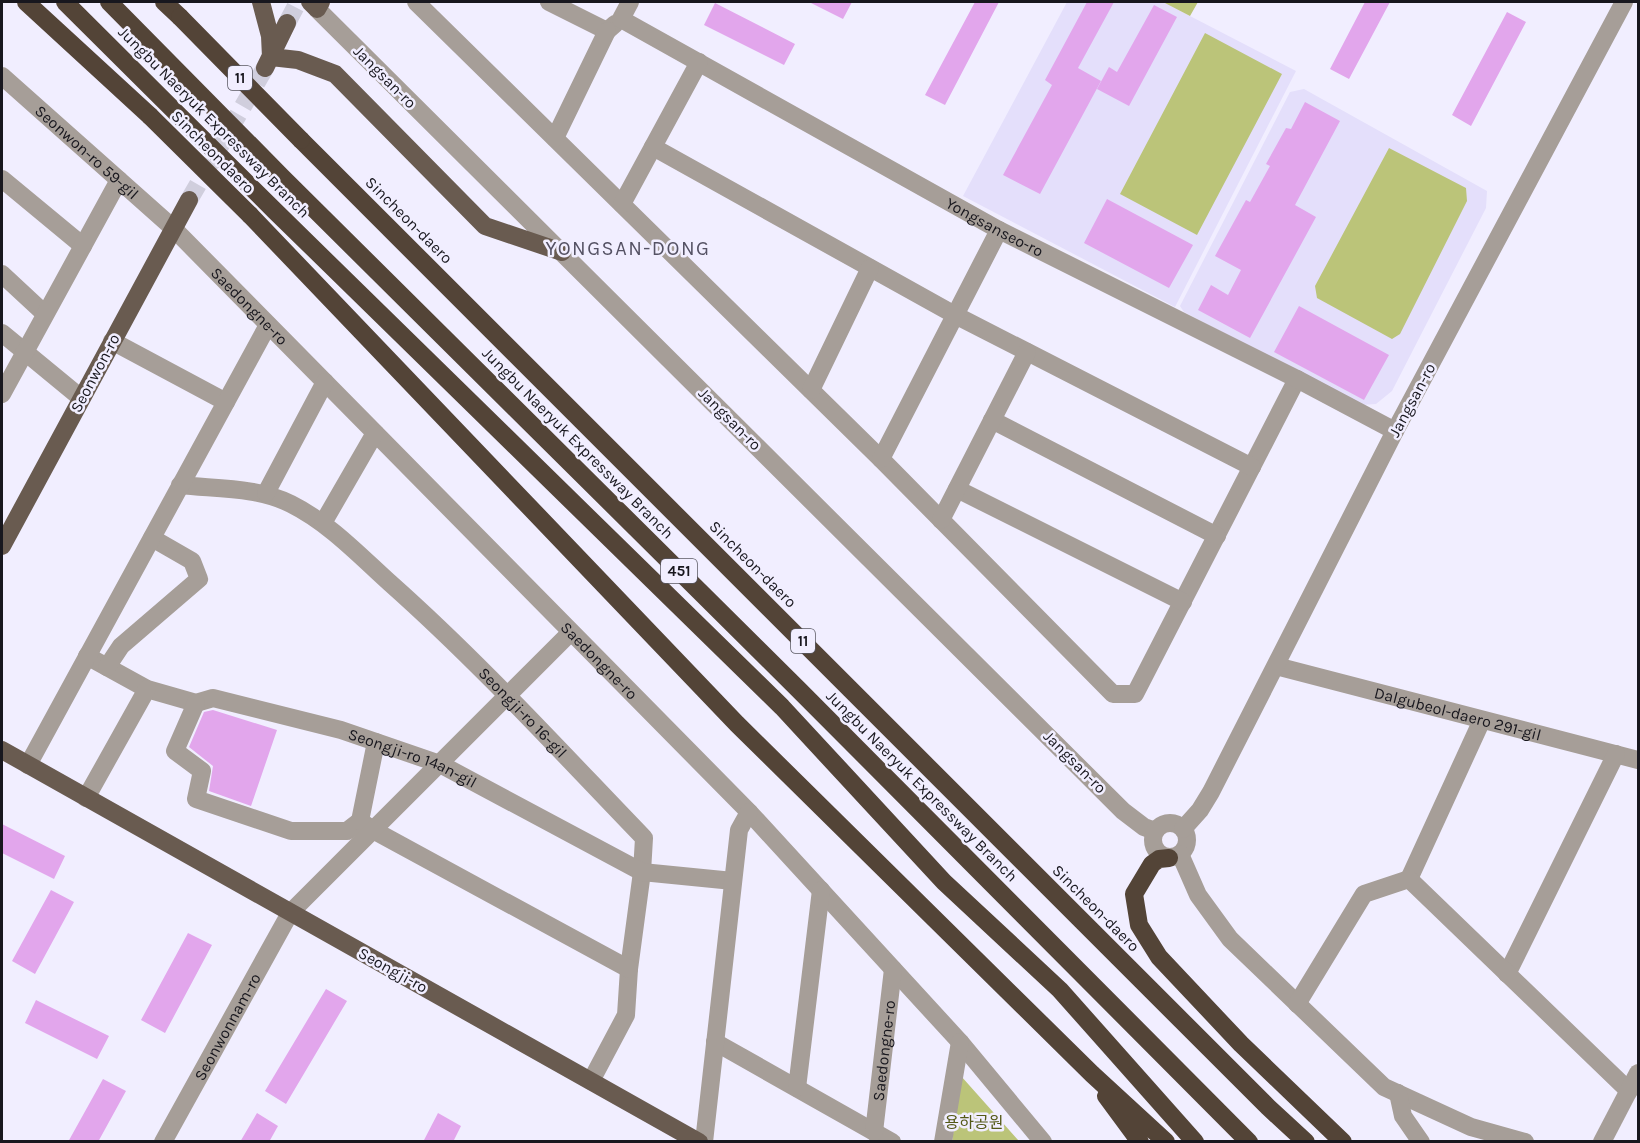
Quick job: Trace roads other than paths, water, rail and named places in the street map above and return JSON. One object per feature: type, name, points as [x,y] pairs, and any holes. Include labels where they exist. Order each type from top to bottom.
[{"type":"highway","name":"Sincheondaero","points":[[27,2],[150,116],[250,215],[737,724],[1092,1074]]},
{"type":"highway","name":"Jungbu Naeryuk Expressway Branch","points":[[65,2],[782,707],[944,882],[1060,990],[1195,1142]]},
{"type":"highway","name":"Jungbu Naeryuk Expressway Branch","points":[[109,2],[1249,1142]]},
{"type":"highway","name":"Sincheon-daero","points":[[164,2],[1260,1099],[1306,1142]]},
{"type":"highway","points":[[1175,856],[1159,859],[1152,864],[1134,894],[1139,926],[1159,957],[1241,1044],[1343,1142]]},
{"type":"highway","points":[[1092,1074],[1140,1142]]},
{"type":"highway","points":[[1092,1074],[1166,1142]]},
{"type":"main road","points":[[261,2],[270,36],[268,63]]},
{"type":"main road","points":[[268,63],[287,23]]},
{"type":"main road","points":[[268,63],[298,60],[335,74],[485,226],[562,252]]},
{"type":"main road","name":"Seonwon-ro","points":[[2,546],[189,200]]},
{"type":"main road","name":"Seongji-ro","points":[[2,750],[699,1142]]},
{"type":"street","points":[[416,2],[881,459],[1113,694],[1135,694],[1297,379]]},
{"type":"street","name":"Yongsanseo-ro","points":[[549,2],[614,25],[699,62],[999,230],[1395,430]]},
{"type":"street","points":[[555,138],[614,25],[630,2]]},
{"type":"street","name":"Jangsan-ro","points":[[1183,829],[1200,810],[1211,792],[1395,430],[1624,2]]},
{"type":"street","name":"Jangsan-ro","points":[[316,4],[1123,811],[1144,827],[1155,831]]},
{"type":"street","points":[[622,204],[699,62]]},
{"type":"street","name":"Seonwon-ro 59-gil","points":[[2,76],[173,228]]},
{"type":"street","points":[[653,147],[955,315],[1252,467]]},
{"type":"street","points":[[2,179],[82,246]]},
{"type":"street","points":[[2,394],[119,180]]},
{"type":"street","name":"Saedongne-ro","points":[[173,228],[749,812],[960,1042],[1043,1142]]},
{"type":"street","points":[[881,459],[999,230]]},
{"type":"street","points":[[811,390],[870,268]]},
{"type":"street","points":[[2,274],[45,314]]},
{"type":"street","points":[[28,765],[268,325]]},
{"type":"street","points":[[2,333],[81,398]]},
{"type":"street","points":[[112,341],[226,402]]},
{"type":"street","points":[[941,520],[1027,352]]},
{"type":"street","points":[[266,493],[325,382]]},
{"type":"street","points":[[993,420],[1216,536]]},
{"type":"street","points":[[323,523],[375,433]]},
{"type":"street","name":"Seongji-ro 16-gil","points":[[180,485],[266,493],[291,504],[323,523],[417,607],[508,696],[644,838],[626,1015],[591,1081]]},
{"type":"street","points":[[957,489],[1183,602]]},
{"type":"street","points":[[107,668],[121,646],[199,579],[192,561],[152,538]]},
{"type":"street","name":"Seonwonnam-ro","points":[[163,1142],[290,913],[366,826],[440,764],[570,633]]},
{"type":"street","name":"Seongji-ro 14an-gil","points":[[87,656],[147,689],[196,703],[213,698],[341,730],[440,764],[642,872],[733,881]]},
{"type":"street","name":"Dalgubeol-daero 291-gil","points":[[1276,666],[1638,760]]},
{"type":"street","points":[[86,798],[147,689]]},
{"type":"street","points":[[196,703],[175,751],[202,771],[196,799],[291,831],[347,831],[366,826],[629,969]]},
{"type":"street","points":[[1297,1004],[1364,894],[1409,879],[1482,720]]},
{"type":"street","points":[[366,826],[376,742]]},
{"type":"street","points":[[1507,974],[1616,754]]},
{"type":"street","points":[[704,1142],[739,830],[749,812]]},
{"type":"street","points":[[1169,823],[1179,825],[1183,829],[1187,845],[1175,856],[1163,856],[1155,848],[1153,842],[1155,831],[1159,827],[1169,823]]},
{"type":"street","points":[[1175,856],[1198,895],[1230,939],[1384,1087],[1471,1127],[1524,1142]]},
{"type":"street","points":[[1409,879],[1629,1091]]},
{"type":"street","points":[[797,1088],[821,890]]},
{"type":"street","name":"Saedongne-ro","points":[[874,1131],[893,969]]},
{"type":"street","points":[[715,1042],[892,1142]]},
{"type":"street","points":[[943,1142],[960,1042]]},
{"type":"street","points":[[1602,1142],[1638,1072]]},
{"type":"street","points":[[1398,1093],[1403,1116],[1422,1142]]},
{"type":"tunnel","points":[[287,23],[298,2]]},
{"type":"tunnel","points":[[189,200],[265,68]]},
{"type":"district","name":"YONGSAN-DONG","points":[[628,248]]},
{"type":"park label","name":"용하공원","points":[[974,1122]]}]
